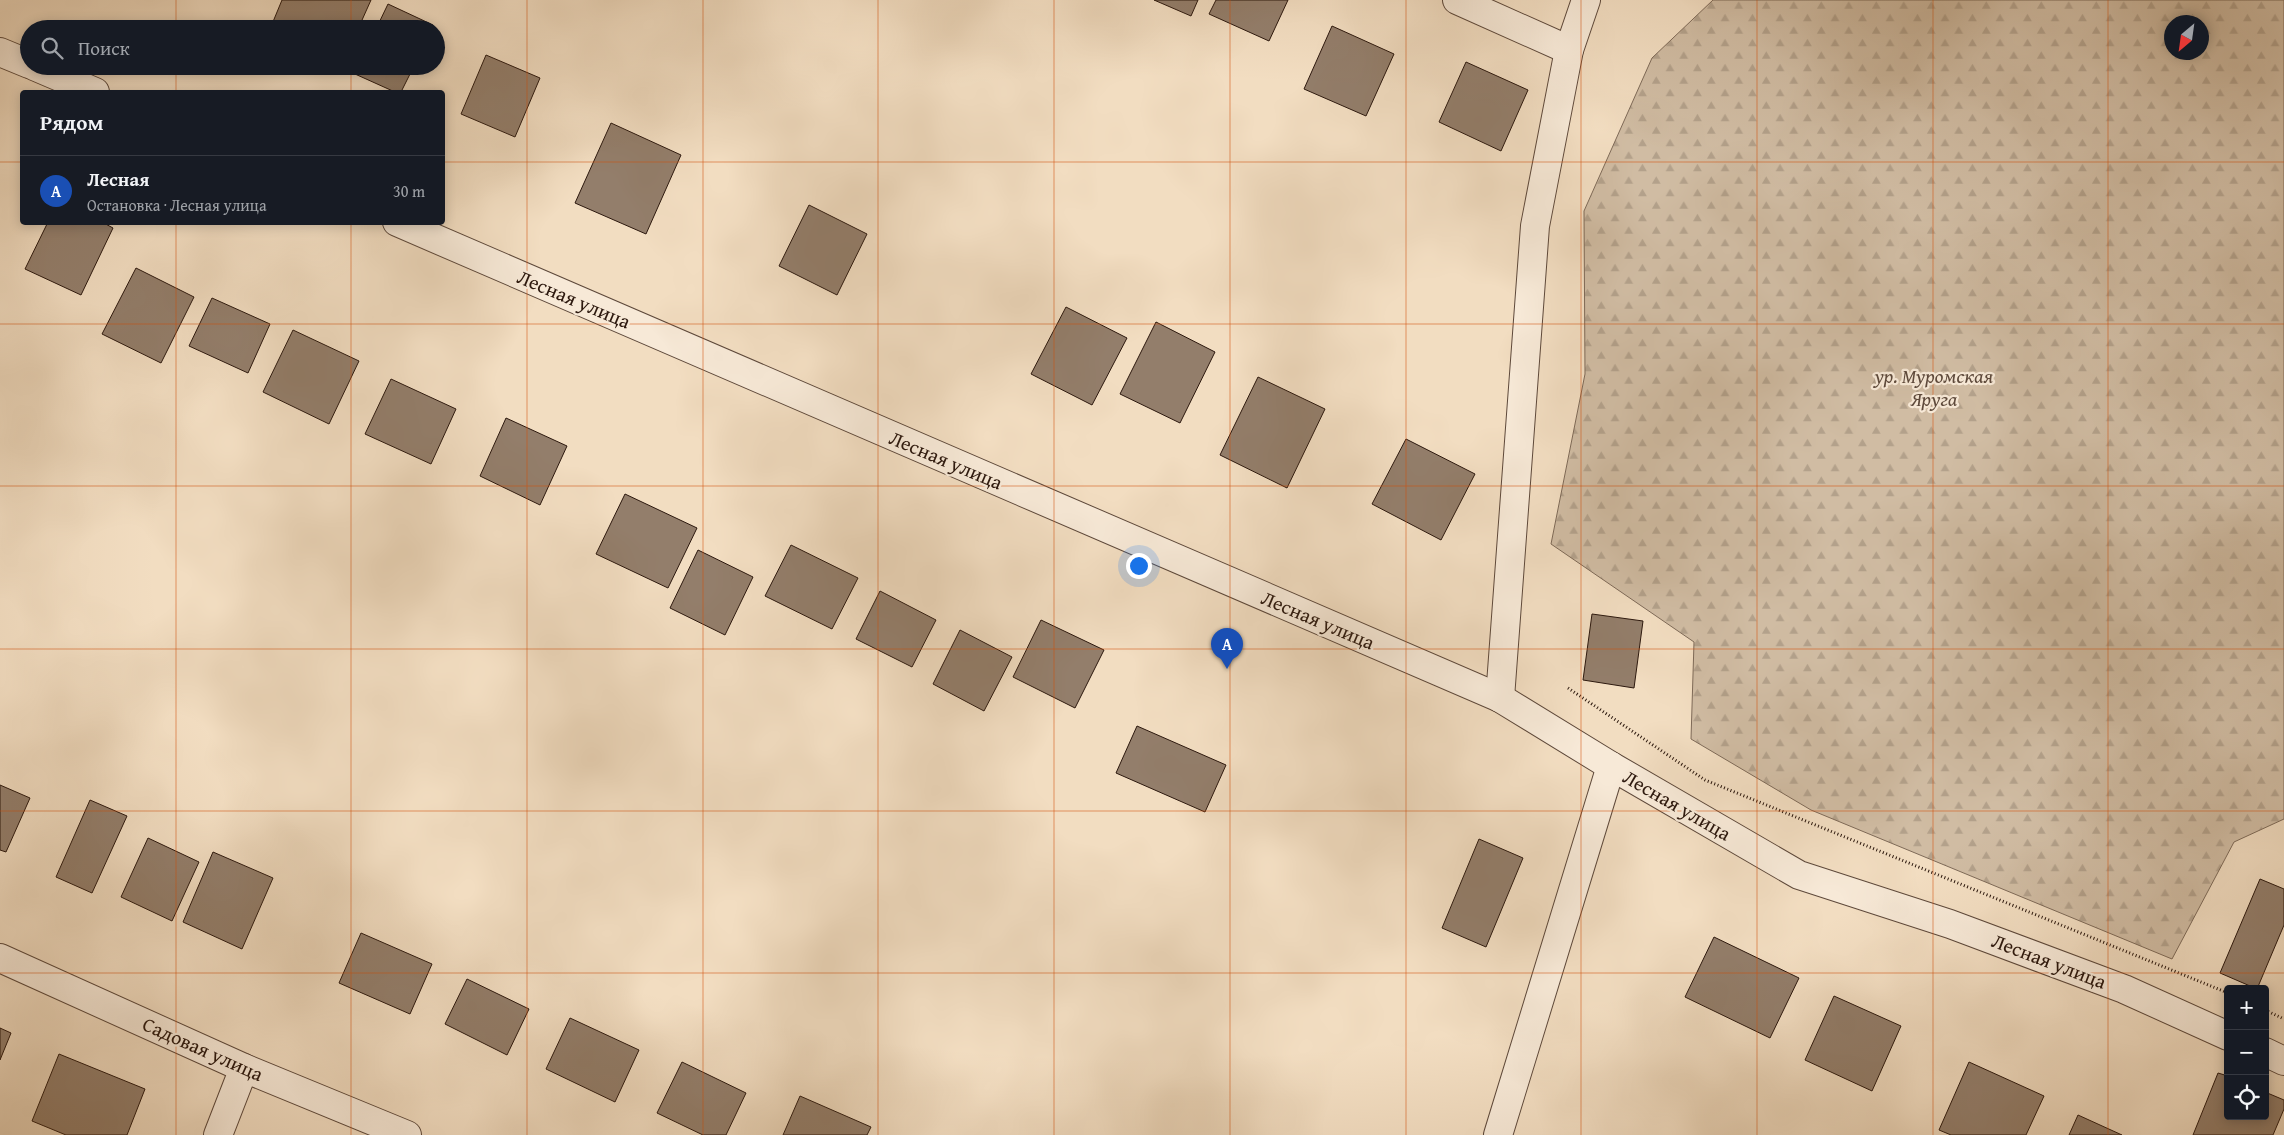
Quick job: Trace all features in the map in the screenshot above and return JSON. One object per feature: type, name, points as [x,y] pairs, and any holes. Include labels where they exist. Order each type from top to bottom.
[{"type":"street","points":[[1457,0],[1569,50]]},
{"type":"street","points":[[1500,698],[1535,226],[1569,50],[1586,0]]},
{"type":"street","points":[[0,52],[20,60]]},
{"type":"street","points":[[55,75],[90,90]]},
{"type":"street","name":"Лесная улица","points":[[403,225],[1500,698],[1610,766],[1799,875],[1959,927],[2124,989],[2224,1034]]},
{"type":"street","points":[[1498,1135],[1610,766]]},
{"type":"street","name":"Садовая улица","points":[[0,958],[244,1068],[407,1135]]},
{"type":"street","points":[[2269,1054],[2284,1061]]},
{"type":"street","points":[[218,1135],[244,1068]]},
{"type":"path","points":[[1568,688],[1705,780],[2224,991]]},
{"type":"path","points":[[2269,1012],[2284,1019]]},
{"type":"green space","name":"ур. Муромская Яруга","points":[[1713,0],[2284,0],[2284,819],[2234,842],[2172,959],[1811,810],[1691,739],[1694,642],[1551,544],[1585,374],[1584,211],[1652,58]]},
{"type":"building","points":[[282,0],[371,0],[362,20],[274,20]]},
{"type":"building","points":[[1154,0],[1198,0],[1191,16]]},
{"type":"building","points":[[1216,0],[1288,0],[1269,41],[1209,14]]},
{"type":"building","points":[[388,4],[422,20],[380,20]]},
{"type":"building","points":[[1332,26],[1394,54],[1366,116],[1304,89]]},
{"type":"building","points":[[486,55],[540,78],[515,137],[461,114]]},
{"type":"building","points":[[1466,62],[1528,90],[1501,151],[1439,122]]},
{"type":"building","points":[[357,75],[410,75],[402,90],[391,90]]},
{"type":"building","points":[[611,123],[681,155],[646,234],[575,203]]},
{"type":"building","points":[[809,205],[867,234],[837,295],[779,266]]},
{"type":"building","points":[[47,225],[108,225],[113,228],[81,295],[25,269]]},
{"type":"building","points":[[136,268],[194,297],[161,363],[102,334]]},
{"type":"building","points":[[212,298],[270,324],[248,373],[189,346]]},
{"type":"building","points":[[1066,307],[1127,338],[1092,405],[1031,374]]},
{"type":"building","points":[[1156,322],[1215,352],[1180,423],[1120,394]]},
{"type":"building","points":[[293,330],[359,361],[329,424],[263,392]]},
{"type":"building","points":[[1258,377],[1325,409],[1287,488],[1220,455]]},
{"type":"building","points":[[391,379],[456,409],[431,464],[365,434]]},
{"type":"building","points":[[506,418],[567,446],[540,505],[480,476]]},
{"type":"building","points":[[1406,439],[1475,474],[1441,540],[1372,504]]},
{"type":"building","points":[[625,494],[697,528],[668,588],[596,554]]},
{"type":"building","points":[[791,545],[858,578],[832,629],[765,596]]},
{"type":"building","points":[[698,550],[753,577],[725,635],[670,608]]},
{"type":"building","points":[[880,591],[936,620],[912,667],[856,639]]},
{"type":"building","points":[[1592,614],[1643,621],[1634,688],[1583,680]]},
{"type":"building","points":[[1041,620],[1104,650],[1075,708],[1013,677]]},
{"type":"building","points":[[960,630],[1012,657],[984,711],[933,684]]},
{"type":"building","points":[[1137,726],[1226,765],[1205,812],[1116,773]]},
{"type":"building","points":[[0,785],[30,798],[6,852],[0,850]]},
{"type":"building","points":[[90,800],[127,816],[92,893],[56,877]]},
{"type":"building","points":[[148,838],[199,862],[172,921],[121,897]]},
{"type":"building","points":[[1479,839],[1523,858],[1486,947],[1442,928]]},
{"type":"building","points":[[213,852],[273,878],[242,949],[183,922]]},
{"type":"building","points":[[2260,879],[2284,889],[2284,925],[2259,985],[2248,985],[2220,973]]},
{"type":"building","points":[[361,933],[432,964],[410,1014],[339,983]]},
{"type":"building","points":[[1714,937],[1799,978],[1770,1038],[1685,997]]},
{"type":"building","points":[[467,979],[529,1009],[507,1055],[445,1024]]},
{"type":"building","points":[[1834,996],[1901,1026],[1872,1091],[1805,1060]]},
{"type":"building","points":[[570,1018],[639,1050],[615,1102],[546,1069]]},
{"type":"building","points":[[0,1028],[11,1033],[0,1060]]},
{"type":"building","points":[[59,1054],[145,1089],[127,1135],[66,1135],[32,1121]]},
{"type":"building","points":[[682,1062],[746,1093],[726,1135],[703,1135],[657,1113]]},
{"type":"building","points":[[1969,1062],[2044,1096],[2026,1135],[1951,1135],[1939,1130]]},
{"type":"building","points":[[2218,1073],[2224,1075],[2224,1120],[2269,1120],[2269,1094],[2284,1100],[2284,1109],[2273,1135],[2193,1135]]},
{"type":"building","points":[[800,1096],[871,1127],[867,1135],[783,1135]]},
{"type":"building","points":[[2078,1115],[2122,1135],[2069,1135]]},
{"type":"place","name":"Лесная","points":[[1227,669]]}]
